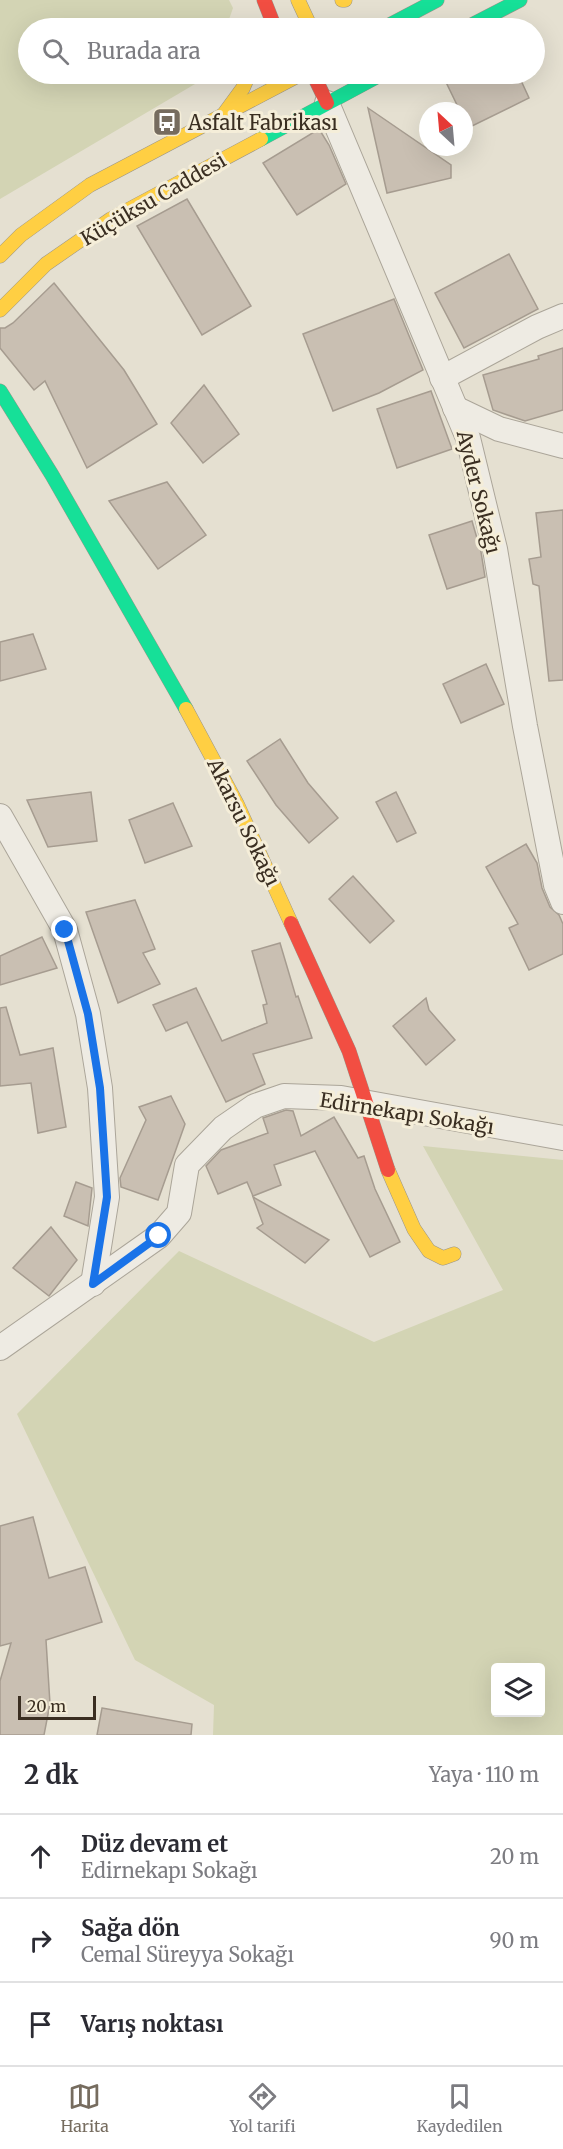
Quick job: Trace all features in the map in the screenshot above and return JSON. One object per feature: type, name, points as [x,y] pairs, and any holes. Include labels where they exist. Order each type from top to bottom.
[{"type":"street","points":[[259,0],[261,18]]},
{"type":"street","points":[[264,0],[271,18]]},
{"type":"street","points":[[298,0],[306,18]]},
{"type":"street","points":[[403,18],[437,0]]},
{"type":"street","points":[[485,18],[520,0]]},
{"type":"street","points":[[224,114],[245,84]]},
{"type":"street","name":"Küçüksu Caddesi","points":[[0,255],[21,234],[90,185],[282,84]]},
{"type":"street","points":[[303,88],[305,84]]},
{"type":"street","points":[[317,84],[327,103]]},
{"type":"street","name":"Küçüksu Caddesi","points":[[0,310],[46,264],[111,219],[363,84]]},
{"type":"street","name":"Ayder Sokağı","points":[[327,103],[468,438],[495,549],[525,726],[556,885],[563,902]]},
{"type":"street","points":[[152,196],[162,177]]},
{"type":"street","points":[[442,378],[537,327],[563,316]]},
{"type":"street","name":"Akarsu Sokağı","points":[[0,391],[52,475],[163,667],[237,804],[349,1051],[392,1181],[414,1229],[429,1251],[443,1258],[454,1254]]},
{"type":"street","points":[[455,408],[499,429],[563,446]]},
{"type":"street","points":[[0,816],[65,930],[88,1014],[100,1088],[107,1197],[93,1284]]},
{"type":"street","name":"Edirnekapı Sokağı","points":[[0,1348],[159,1236],[179,1214],[188,1165],[223,1128],[255,1106],[284,1096],[341,1098],[563,1137]]},
{"type":"green space","points":[[0,0],[229,0],[233,8],[230,18],[18,18],[18,84],[195,84],[0,199]]},
{"type":"green space","points":[[423,1146],[563,1160],[563,1735],[213,1735],[214,1705],[135,1660],[17,1414],[179,1251],[374,1342],[503,1290]]},
{"type":"building","points":[[447,84],[523,84],[529,98],[473,126],[473,102],[456,102]]},
{"type":"building","points":[[368,108],[419,143],[419,156],[438,156],[451,165],[451,178],[387,193]]},
{"type":"building","points":[[319,129],[329,145],[346,184],[297,215],[263,163]]},
{"type":"building","points":[[187,199],[251,306],[202,335],[137,226]]},
{"type":"building","points":[[509,254],[538,309],[464,348],[435,293]]},
{"type":"building","points":[[54,283],[124,370],[157,424],[87,468],[45,381],[34,390],[0,348],[0,328],[13,323]]},
{"type":"building","points":[[394,299],[423,370],[379,393],[333,411],[303,334]]},
{"type":"building","points":[[563,348],[563,410],[525,421],[493,410],[483,375],[539,359],[538,356]]},
{"type":"building","points":[[204,385],[239,434],[203,463],[171,423]]},
{"type":"building","points":[[431,391],[452,449],[397,468],[377,409]]},
{"type":"building","points":[[167,482],[206,535],[158,569],[109,501]]},
{"type":"building","points":[[563,510],[563,680],[549,681],[539,586],[533,584],[529,559],[541,557],[536,513]]},
{"type":"building","points":[[472,521],[485,577],[447,589],[429,535]]},
{"type":"building","points":[[33,634],[46,669],[0,681],[0,642]]},
{"type":"building","points":[[486,664],[504,704],[461,723],[443,684]]},
{"type":"building","points":[[280,739],[308,783],[338,818],[309,843],[276,805],[247,761]]},
{"type":"building","points":[[91,792],[97,841],[48,847],[27,800]]},
{"type":"building","points":[[396,792],[416,833],[397,842],[376,802]]},
{"type":"building","points":[[173,803],[192,846],[145,863],[129,820]]},
{"type":"building","points":[[526,844],[537,863],[542,888],[550,907],[559,915],[563,924],[563,954],[529,970],[509,928],[518,924],[486,867]]},
{"type":"building","points":[[353,876],[394,921],[370,943],[329,899]]},
{"type":"building","points":[[135,900],[155,949],[143,953],[160,984],[118,1003],[86,912]]},
{"type":"building","points":[[42,937],[57,968],[0,985],[0,956]]},
{"type":"building","points":[[280,943],[296,997],[298,996],[312,1038],[253,1054],[265,1084],[226,1102],[187,1022],[166,1031],[153,1005],[196,988],[222,1041],[267,1023],[263,1005],[267,1004],[252,951]]},
{"type":"building","points":[[426,998],[429,1010],[455,1040],[426,1065],[393,1026]]},
{"type":"building","points":[[6,1007],[20,1055],[53,1048],[66,1127],[38,1133],[31,1083],[0,1086],[0,1008]]},
{"type":"building","points":[[171,1096],[185,1124],[158,1200],[121,1187],[120,1178],[146,1120],[139,1107]]},
{"type":"building","points":[[286,1110],[293,1111],[301,1136],[334,1117],[358,1158],[364,1156],[375,1189],[400,1242],[370,1257],[315,1151],[274,1165],[281,1185],[253,1196],[247,1182],[218,1194],[206,1166],[221,1150],[268,1133],[263,1118]]},
{"type":"building","points":[[76,1182],[92,1188],[88,1226],[64,1216]]},
{"type":"building","points":[[253,1197],[329,1240],[305,1263],[257,1228],[263,1224]]},
{"type":"building","points":[[51,1227],[77,1260],[49,1296],[13,1268]]},
{"type":"building","points":[[33,1517],[49,1578],[85,1567],[102,1622],[46,1640],[50,1704],[44,1735],[0,1735],[0,1681],[11,1643],[0,1646],[0,1526]]},
{"type":"building","points":[[102,1708],[192,1724],[191,1735],[97,1735]]},
{"type":"traffic: fast","points":[[403,18],[437,0]]},
{"type":"traffic: fast","points":[[485,18],[520,0]]},
{"type":"traffic: fast","points":[[261,139],[363,84]]},
{"type":"traffic: fast","points":[[0,391],[52,475],[186,709]]},
{"type":"traffic: slow","points":[[298,0],[306,18]]},
{"type":"traffic: slow","points":[[224,114],[245,84]]},
{"type":"traffic: slow","points":[[0,256],[21,235],[90,185],[282,84]]},
{"type":"traffic: slow","points":[[0,310],[46,264],[111,219],[261,139]]},
{"type":"traffic: slow","points":[[186,709],[237,804],[291,923]]},
{"type":"traffic: slow","points":[[388,1170],[414,1229],[429,1251],[443,1258],[454,1254]]},
{"type":"traffic: jam","points":[[264,0],[271,18]]},
{"type":"traffic: jam","points":[[318,84],[327,103]]},
{"type":"traffic: jam","points":[[291,923],[349,1051],[388,1170]]},
{"type":"place","name":"Asfalt Fabrikası","points":[[167,122]]},
{"type":"route","points":[[65,930],[88,1014],[100,1088],[107,1197],[93,1284],[159,1236]]}]
